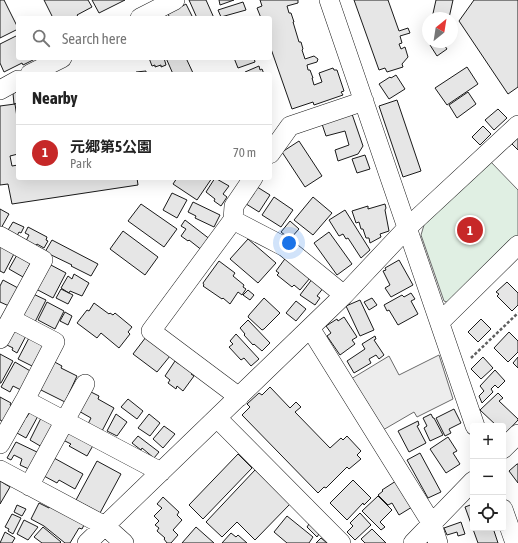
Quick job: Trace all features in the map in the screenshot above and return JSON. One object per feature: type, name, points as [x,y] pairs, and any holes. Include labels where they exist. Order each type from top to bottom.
[{"type":"street","points":[[144,16],[175,0]]},
{"type":"street","points":[[329,0],[474,423]]},
{"type":"street","points":[[34,72],[58,60]]},
{"type":"street","points":[[0,90],[16,81]]},
{"type":"street","points":[[272,151],[290,126],[364,100]]},
{"type":"street","points":[[87,543],[344,295],[408,227],[518,125]]},
{"type":"street","points":[[239,397],[151,330],[233,220],[234,206],[252,180]]},
{"type":"street","points":[[233,220],[284,247],[344,295]]},
{"type":"street","points":[[0,236],[43,260],[0,339]]},
{"type":"street","points":[[440,322],[518,245]]},
{"type":"street","points":[[0,444],[55,342],[11,319]]},
{"type":"street","points":[[310,328],[432,524],[438,543]]},
{"type":"street","points":[[29,486],[85,384]]},
{"type":"street","points":[[25,400],[162,472]]},
{"type":"street","points":[[217,418],[341,543]]},
{"type":"street","points":[[506,446],[518,434]]},
{"type":"street","points":[[0,470],[105,526],[124,543]]},
{"type":"street","points":[[413,543],[470,484]]},
{"type":"street","points":[[506,518],[515,543]]},
{"type":"path","points":[[457,371],[518,313]]},
{"type":"green space","points":[[490,161],[518,190],[518,236],[449,303],[444,301],[421,235],[424,225]]},
{"type":"shaded area","points":[[439,355],[453,399],[417,417],[414,412],[383,430],[351,379],[389,356],[399,375]]},
{"type":"building","points":[[0,0],[4,0],[16,24],[16,30],[0,38]]},
{"type":"building","points":[[44,0],[88,0],[92,7],[77,15],[78,16],[52,16]]},
{"type":"building","points":[[92,0],[125,0],[99,13]]},
{"type":"building","points":[[189,0],[206,0],[213,16],[196,16]]},
{"type":"building","points":[[219,0],[234,0],[220,5]]},
{"type":"building","points":[[260,0],[298,0],[298,3],[287,6],[294,22],[299,42],[301,42],[305,59],[314,56],[318,59],[317,62],[307,65],[313,78],[314,85],[322,82],[319,73],[333,68],[334,70],[337,70],[344,91],[341,92],[343,95],[314,105],[313,102],[292,109],[272,52],[272,16],[260,16],[257,8],[262,6]]},
{"type":"building","points":[[354,0],[388,0],[399,31],[408,28],[410,33],[400,36],[402,43],[399,44],[401,49],[405,47],[408,57],[402,64],[403,67],[387,72],[385,68],[379,70]]},
{"type":"building","points":[[436,0],[453,0],[450,12],[433,12]]},
{"type":"building","points":[[474,0],[518,0],[518,87],[508,94],[459,21]]},
{"type":"building","points":[[243,2],[246,10],[221,16],[218,10]]},
{"type":"building","points":[[186,4],[192,16],[169,16],[168,14]]},
{"type":"building","points":[[16,36],[16,60],[33,60],[23,65],[22,63],[4,72],[0,63],[0,44]]},
{"type":"building","points":[[432,48],[446,48],[447,49],[437,56]]},
{"type":"building","points":[[150,60],[165,60],[166,65],[161,67],[161,65],[155,67],[155,65],[152,66]]},
{"type":"building","points":[[167,60],[187,60],[193,72],[172,72]]},
{"type":"building","points":[[235,60],[254,60],[255,62],[238,68]]},
{"type":"building","points":[[259,66],[260,70],[262,69],[263,72],[245,72]]},
{"type":"building","points":[[467,67],[478,84],[447,105],[435,88]]},
{"type":"building","points":[[396,75],[405,89],[389,99],[379,84]]},
{"type":"building","points":[[16,92],[16,104],[14,104],[13,93]]},
{"type":"building","points":[[468,92],[476,104],[457,118],[449,105]]},
{"type":"building","points":[[397,100],[421,171],[403,177],[379,106]]},
{"type":"building","points":[[15,104],[16,154],[10,156],[12,166],[16,165],[16,180],[137,180],[138,185],[12,204],[8,184],[0,185],[0,106]]},
{"type":"building","points":[[498,109],[507,118],[494,130],[485,120]]},
{"type":"building","points":[[352,114],[363,146],[358,154],[338,161],[335,150],[349,145],[345,131],[326,136],[322,124]]},
{"type":"building","points":[[483,126],[491,134],[480,145],[472,137]]},
{"type":"building","points":[[518,138],[518,150],[512,144]]},
{"type":"building","points":[[299,141],[322,176],[305,187],[282,152]]},
{"type":"building","points":[[365,155],[370,169],[357,173],[352,159]]},
{"type":"building","points":[[176,180],[211,180],[197,200],[173,184]]},
{"type":"building","points":[[214,180],[218,180],[229,186],[223,194],[227,197],[221,206],[206,192]]},
{"type":"building","points":[[254,185],[270,195],[259,212],[243,202]]},
{"type":"building","points":[[172,193],[187,200],[177,218],[163,210]]},
{"type":"building","points":[[274,197],[293,210],[281,227],[262,215]]},
{"type":"building","points":[[313,197],[332,213],[313,235],[294,220]]},
{"type":"building","points":[[193,202],[220,215],[214,227],[195,218],[196,216],[188,212]]},
{"type":"building","points":[[141,204],[177,229],[164,247],[128,221]]},
{"type":"building","points":[[385,204],[389,231],[380,234],[381,237],[370,243],[369,238],[366,238],[363,229],[361,229],[359,222],[356,223],[352,211],[368,206],[368,209]]},
{"type":"building","points":[[0,209],[9,214],[0,230]]},
{"type":"building","points":[[345,210],[370,250],[361,258],[348,238],[346,239],[343,234],[339,236],[329,220]]},
{"type":"building","points":[[185,220],[211,240],[203,251],[189,240],[188,241],[181,236],[186,229],[181,226]]},
{"type":"building","points":[[290,221],[299,229],[290,239],[281,232]]},
{"type":"building","points":[[13,222],[24,227],[21,233],[19,232],[15,240],[5,235]]},
{"type":"building","points":[[28,227],[47,237],[46,240],[48,241],[44,248],[37,244],[34,248],[25,243],[29,235],[25,233]]},
{"type":"building","points":[[123,231],[158,257],[145,275],[110,249]]},
{"type":"building","points":[[329,232],[352,264],[337,275],[314,243]]},
{"type":"building","points":[[248,239],[276,263],[258,283],[230,259]]},
{"type":"building","points":[[52,240],[98,264],[91,276],[45,252]]},
{"type":"building","points":[[0,246],[16,250],[4,273],[0,271]]},
{"type":"building","points":[[18,253],[32,260],[23,277],[9,269]]},
{"type":"building","points":[[287,256],[310,278],[300,290],[294,285],[292,287],[277,275],[279,273],[276,271]]},
{"type":"building","points":[[399,260],[413,285],[391,297],[385,288],[390,285],[383,271],[386,270],[385,268]]},
{"type":"building","points":[[219,261],[235,273],[233,276],[244,285],[243,287],[246,289],[242,295],[238,292],[230,304],[203,286],[203,283]]},
{"type":"building","points":[[49,264],[66,273],[53,298],[36,289]]},
{"type":"building","points":[[74,274],[89,283],[82,296],[70,291],[69,293],[61,288],[68,276],[72,279]]},
{"type":"building","points":[[313,278],[324,287],[317,296],[320,298],[315,305],[300,295]]},
{"type":"building","points":[[3,280],[18,288],[9,306],[0,302],[0,286]]},
{"type":"building","points":[[507,282],[518,293],[518,305],[512,311],[497,296],[499,294],[496,292]]},
{"type":"building","points":[[61,289],[73,295],[68,304],[56,298]]},
{"type":"building","points":[[248,290],[254,295],[250,300],[243,295]]},
{"type":"building","points":[[29,292],[46,300],[34,324],[19,313]]},
{"type":"building","points":[[411,293],[415,299],[411,301],[418,314],[398,325],[389,310],[387,311],[384,305],[402,295],[404,297]]},
{"type":"building","points":[[264,298],[280,313],[262,330],[248,317]]},
{"type":"building","points":[[372,298],[377,305],[369,310],[364,302]]},
{"type":"building","points":[[360,300],[374,330],[360,336],[346,306]]},
{"type":"building","points":[[296,301],[306,309],[296,321],[286,313]]},
{"type":"building","points":[[47,302],[64,311],[55,329],[38,320]]},
{"type":"building","points":[[94,303],[109,314],[110,313],[113,315],[115,313],[132,327],[128,332],[130,334],[119,348],[101,333],[97,338],[77,323],[87,310],[89,311]]},
{"type":"building","points":[[65,312],[72,316],[68,325],[60,321]]},
{"type":"building","points":[[344,317],[357,337],[352,340],[355,344],[340,355],[327,336],[331,333],[326,326],[337,319],[338,321]]},
{"type":"building","points":[[481,319],[491,329],[478,342],[468,332]]},
{"type":"building","points":[[248,320],[270,343],[262,351],[254,344],[253,345],[240,328]]},
{"type":"building","points":[[14,327],[27,334],[17,353],[12,350],[13,348],[5,344]]},
{"type":"building","points":[[509,332],[518,341],[518,352],[508,362],[494,348]]},
{"type":"building","points":[[236,334],[259,359],[251,366],[244,358],[241,360],[229,347],[233,344],[230,341]]},
{"type":"building","points":[[30,336],[45,344],[34,367],[18,359]]},
{"type":"building","points":[[375,336],[376,339],[374,340],[384,355],[379,359],[376,355],[369,359],[371,363],[354,373],[347,361],[365,349],[362,344]]},
{"type":"building","points":[[146,337],[170,356],[157,372],[133,354]]},
{"type":"building","points":[[0,354],[13,361],[1,383],[0,383]]},
{"type":"building","points":[[483,357],[493,368],[481,379],[471,369]]},
{"type":"building","points":[[518,357],[518,368],[513,363]]},
{"type":"building","points":[[51,360],[62,366],[61,368],[77,376],[65,402],[37,388]]},
{"type":"building","points":[[175,361],[179,364],[180,362],[193,372],[191,374],[194,376],[183,391],[177,386],[176,389],[168,383],[170,380],[165,376]]},
{"type":"building","points":[[15,362],[32,372],[21,390],[13,386],[10,392],[1,387]]},
{"type":"building","points":[[495,370],[505,381],[498,388],[495,385],[491,389],[493,392],[482,403],[479,396],[484,391],[480,386]]},
{"type":"building","points":[[270,387],[290,408],[296,402],[301,407],[295,412],[330,448],[341,438],[343,440],[347,436],[361,451],[357,455],[361,459],[349,469],[347,467],[326,488],[324,487],[318,493],[242,415],[250,407],[247,404],[259,393],[262,395]]},
{"type":"building","points":[[87,390],[99,396],[98,399],[114,408],[102,431],[88,424],[91,418],[77,410]]},
{"type":"building","points":[[498,393],[503,398],[499,401],[518,420],[506,433],[506,423],[494,423],[480,410]]},
{"type":"building","points":[[0,397],[11,403],[10,405],[13,407],[4,422],[0,420]]},
{"type":"building","points":[[128,399],[143,411],[137,419],[121,407]]},
{"type":"building","points":[[454,409],[461,423],[449,429],[451,433],[445,436],[436,418]]},
{"type":"building","points":[[30,412],[38,416],[26,438],[17,433],[24,421],[24,416],[26,418]]},
{"type":"building","points":[[116,414],[127,422],[117,436],[107,431]]},
{"type":"building","points":[[149,414],[160,423],[150,436],[138,428]]},
{"type":"building","points":[[431,414],[443,435],[430,441],[424,428],[427,426],[423,418]]},
{"type":"building","points":[[41,418],[54,425],[42,447],[30,440]]},
{"type":"building","points":[[418,421],[419,425],[417,426],[426,443],[409,452],[398,431]]},
{"type":"building","points":[[164,426],[175,434],[163,448],[153,439]]},
{"type":"building","points":[[68,429],[95,442],[87,456],[69,446],[71,444],[63,440]]},
{"type":"building","points":[[138,436],[159,452],[154,458],[142,448],[141,450],[132,443]]},
{"type":"building","points":[[448,437],[457,451],[453,453],[460,464],[446,473],[430,449]]},
{"type":"building","points":[[16,442],[39,453],[31,470],[20,465],[22,459],[14,455],[11,460],[7,458]]},
{"type":"building","points":[[420,453],[441,492],[428,498],[407,460]]},
{"type":"building","points":[[238,454],[252,468],[203,519],[189,505]]},
{"type":"building","points":[[54,458],[83,474],[75,489],[59,480],[57,483],[44,476]]},
{"type":"building","points":[[97,461],[121,474],[100,513],[76,500]]},
{"type":"building","points":[[518,464],[518,483],[509,471]]},
{"type":"building","points":[[255,470],[290,504],[255,540],[237,522],[222,537],[206,522]]},
{"type":"building","points":[[353,480],[371,498],[364,505],[363,503],[347,520],[330,503]]},
{"type":"building","points":[[0,481],[10,487],[0,504]]},
{"type":"building","points":[[396,481],[412,507],[399,515],[392,503],[388,505],[378,495],[383,491],[382,490]]},
{"type":"building","points":[[378,496],[392,510],[380,522],[385,527],[381,530],[362,511]]},
{"type":"building","points":[[163,497],[179,512],[177,515],[182,520],[173,530],[178,535],[171,543],[167,543],[164,539],[165,538],[157,531],[159,528],[155,525],[159,521],[154,516],[162,508],[157,504]]},
{"type":"building","points":[[39,503],[49,508],[52,503],[86,521],[82,529],[79,528],[70,543],[65,543],[44,526],[31,519]]},
{"type":"building","points":[[17,505],[26,509],[22,516],[14,512]]},
{"type":"building","points":[[470,505],[470,521],[465,507]]},
{"type":"building","points":[[360,513],[371,525],[355,540],[347,532],[353,526],[350,523]]},
{"type":"building","points":[[12,514],[21,518],[13,534],[5,527]]},
{"type":"building","points":[[287,516],[313,537],[309,543],[287,543],[274,532]]},
{"type":"building","points":[[24,520],[38,527],[28,540],[17,534]]},
{"type":"building","points":[[461,522],[465,534],[458,536],[457,532],[447,535],[444,528]]},
{"type":"building","points":[[309,524],[319,534],[317,537],[307,527]]},
{"type":"building","points":[[43,527],[61,542],[42,543],[34,537]]},
{"type":"building","points":[[196,527],[214,543],[182,543]]},
{"type":"building","points":[[372,529],[386,543],[365,543],[361,539]]},
{"type":"building","points":[[474,531],[494,531],[498,543],[478,543]]},
{"type":"building","points":[[5,532],[15,538],[12,543],[0,543]]},
{"type":"building","points":[[231,533],[236,537],[238,535],[247,543],[222,543]]},
{"type":"building","points":[[321,538],[327,543],[316,543]]},
{"type":"place","name":"元郷第5公園","points":[[470,230]]}]
